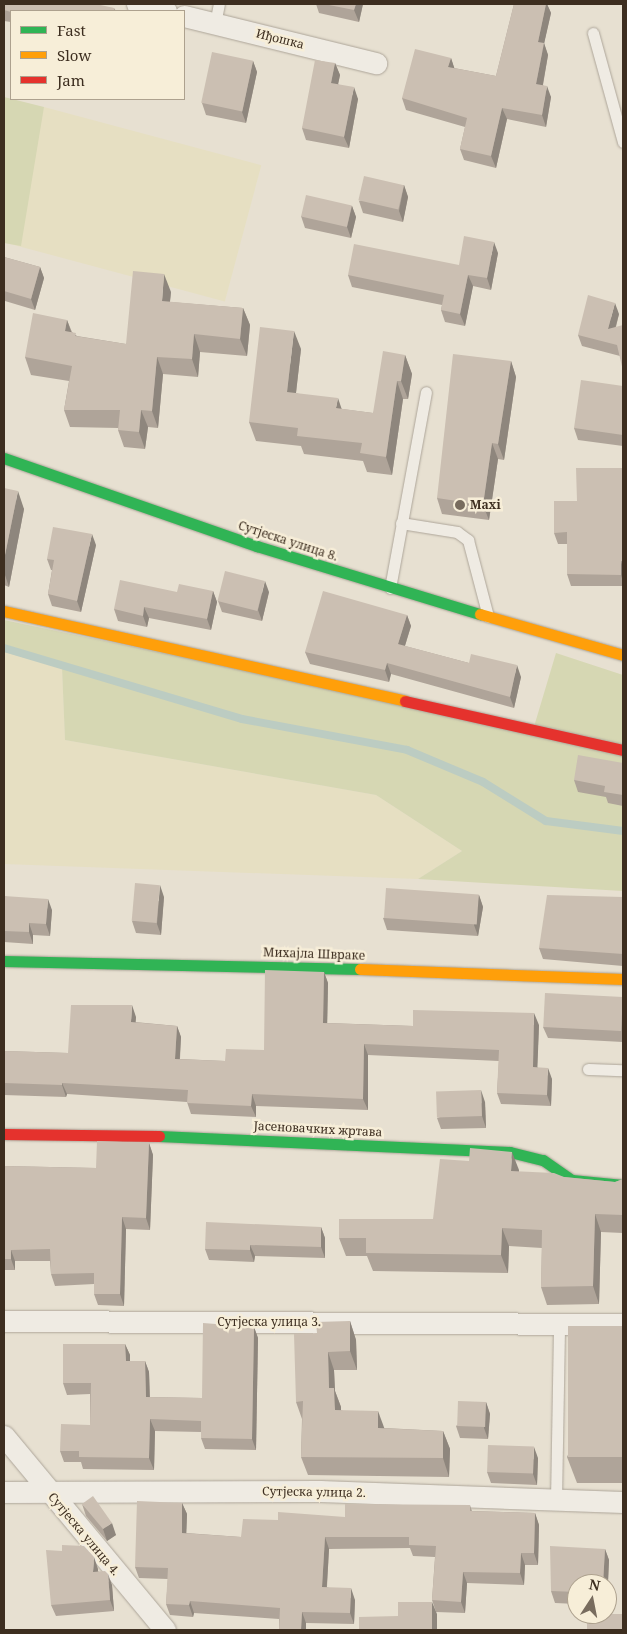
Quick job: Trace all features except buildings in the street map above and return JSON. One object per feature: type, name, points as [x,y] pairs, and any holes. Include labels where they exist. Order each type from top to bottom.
[{"type":"street","points":[[137,4],[162,10]]},
{"type":"street","name":"Иђошка","points":[[185,16],[217,14],[376,63]]},
{"type":"street","name":"Сутјеска улица 8.","points":[[4,458],[231,537],[390,588],[623,655]]},
{"type":"street","points":[[4,611],[623,750]]},
{"type":"street","name":"Сутјеска улица 8.","points":[[567,638],[623,642]]},
{"type":"street","name":"Михајла Швраке","points":[[4,961],[317,967],[623,980]]},
{"type":"street","name":"Јасеновачких жртава","points":[[4,1134],[193,1137],[510,1152],[543,1160],[572,1180],[623,1186]]},
{"type":"street","name":"Сутјеска улица 3.","points":[[4,1321],[623,1324]]},
{"type":"street","name":"Сутјеска улица 4.","points":[[4,1436],[165,1630]]},
{"type":"street","name":"Сутјеска улица 2.","points":[[4,1492],[320,1491],[623,1502]]},
{"type":"lane","points":[[593,34],[623,142]]},
{"type":"lane","points":[[390,588],[426,392]]},
{"type":"lane","points":[[402,524],[457,532],[468,540],[488,616]]},
{"type":"lane","points":[[588,1069],[623,1070]]},
{"type":"lane","points":[[556,1500],[559,1324]]},
{"type":"shaded area","points":[[44,107],[261,165],[225,301],[8,243]]},
{"type":"shaded area","points":[[4,652],[62,668],[65,740],[376,795],[462,851],[418,879],[4,864]]},
{"type":"green space","points":[[4,97],[44,107],[21,246],[4,243]]},
{"type":"green space","points":[[4,620],[533,730],[556,653],[623,675],[623,891],[418,879],[462,851],[376,795],[65,740],[62,668],[4,652]]},
{"type":"waterway","points":[[4,648],[242,719],[407,750],[483,782],[546,821],[623,831]]},
{"type":"traffic: fast","points":[[4,458],[257,546],[480,614]]},
{"type":"traffic: fast","points":[[4,961],[360,969]]},
{"type":"traffic: fast","points":[[159,1136],[510,1152],[543,1160],[572,1180],[623,1185]]},
{"type":"traffic: slow","points":[[4,611],[405,701]]},
{"type":"traffic: slow","points":[[480,614],[623,655]]},
{"type":"traffic: slow","points":[[360,969],[623,979]]},
{"type":"traffic: jam","points":[[405,701],[623,750]]},
{"type":"traffic: jam","points":[[4,1134],[159,1136]]},
{"type":"place","name":"Maxi","points":[[460,505]]}]
